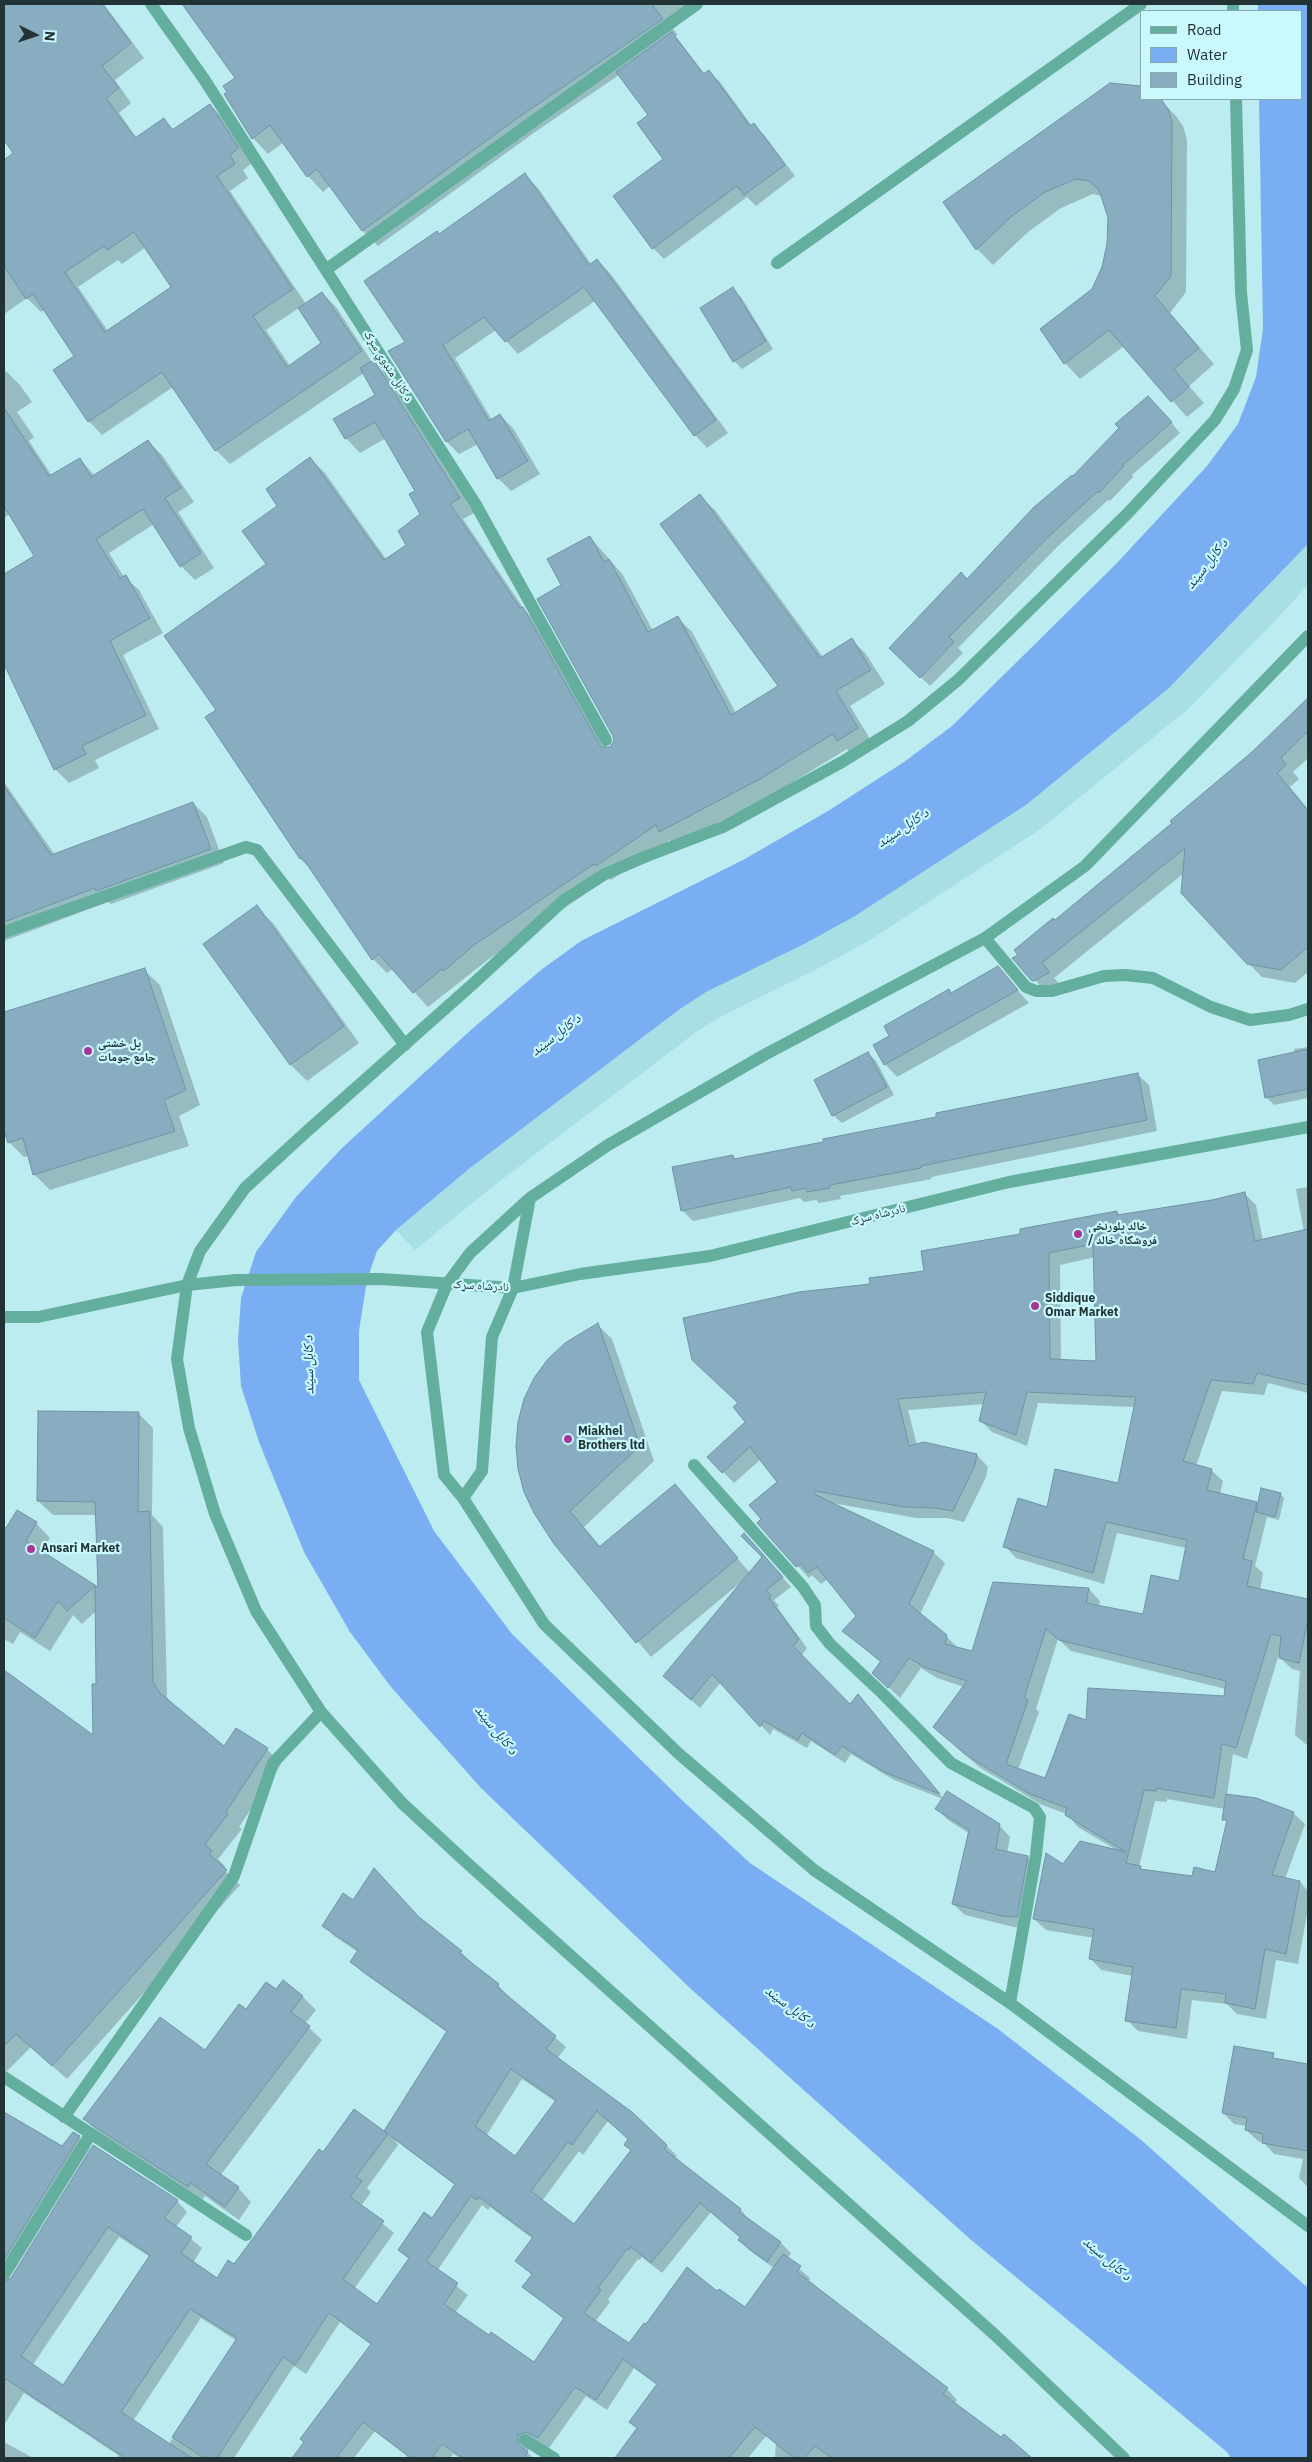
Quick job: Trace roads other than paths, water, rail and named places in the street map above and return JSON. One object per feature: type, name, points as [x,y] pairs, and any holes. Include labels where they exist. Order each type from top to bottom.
[{"type":"street","name":"د کابل منډوي سړک","points":[[151,4],[204,79],[476,505],[606,740]]},
{"type":"street","points":[[327,269],[697,4]]},
{"type":"street","points":[[777,263],[1141,4]]},
{"type":"street","points":[[1124,2458],[995,2335],[467,1864],[402,1802],[321,1712],[256,1611],[215,1514],[189,1428],[177,1359],[187,1285],[205,1242],[245,1188],[564,900],[622,867],[723,827],[842,762],[908,721],[958,680],[1127,514],[1215,420],[1234,389],[1247,350],[1241,292],[1236,100]]},
{"type":"street","points":[[1308,636],[1085,866],[985,938],[758,1058],[608,1145],[530,1198],[470,1253],[447,1284],[427,1332],[444,1475],[463,1498],[544,1624],[678,1753],[814,1870],[1010,2003],[1308,2226]]},
{"type":"street","points":[[4,932],[246,848],[257,850],[405,1045]]},
{"type":"street","points":[[985,938],[1026,987],[1036,991],[1052,991],[1104,976],[1125,975],[1153,978],[1211,1007],[1250,1020],[1289,1015],[1308,1008]]},
{"type":"street","name":"نادرشاه سړک","points":[[4,1317],[38,1317],[187,1285],[236,1280],[381,1279],[513,1288],[580,1274],[710,1256],[1009,1182],[1308,1127]]},
{"type":"street","points":[[463,1498],[482,1471],[492,1337],[513,1288],[530,1198]]},
{"type":"street","points":[[694,1465],[803,1587],[815,1605],[816,1626],[830,1644],[883,1694],[951,1763],[1034,1808],[1040,1817],[1010,2003]]},
{"type":"street","points":[[64,2117],[234,1876],[273,1762],[321,1712]]},
{"type":"street","points":[[4,2076],[90,2135],[246,2235]]},
{"type":"street","points":[[4,2274],[90,2135]]},
{"type":"street","points":[[526,2440],[554,2458]]},
{"type":"water","name":"د کابل سيند","points":[[1258,4],[1308,4],[1308,544],[1169,688],[1026,805],[855,916],[806,943],[706,992],[680,1009],[470,1168],[396,1230],[377,1251],[367,1280],[359,1331],[359,1380],[434,1531],[512,1634],[684,1802],[750,1863],[998,2029],[1140,2139],[1308,2288],[1308,2458],[1231,2458],[1227,2452],[970,2239],[691,1989],[481,1788],[391,1687],[350,1632],[304,1552],[259,1442],[241,1386],[238,1341],[241,1298],[256,1252],[296,1197],[342,1148],[472,1029],[541,970],[581,941],[743,860],[828,811],[904,762],[952,726],[1116,564],[1207,466],[1238,424],[1256,377],[1263,329],[1259,100],[1302,100],[1302,10],[1258,10]]},
{"type":"place","name":"پل خشتی جامع جومات","points":[[88,1051]]},
{"type":"place","name":"خالد پلورنځی / فروشگاه خالد","points":[[1078,1234]]},
{"type":"place","name":"Siddique Omar Market","points":[[1035,1306]]},
{"type":"place","name":"Miakhel Brothers ltd","points":[[568,1439]]},
{"type":"place","name":"Ansari Market","points":[[31,1549]]}]
